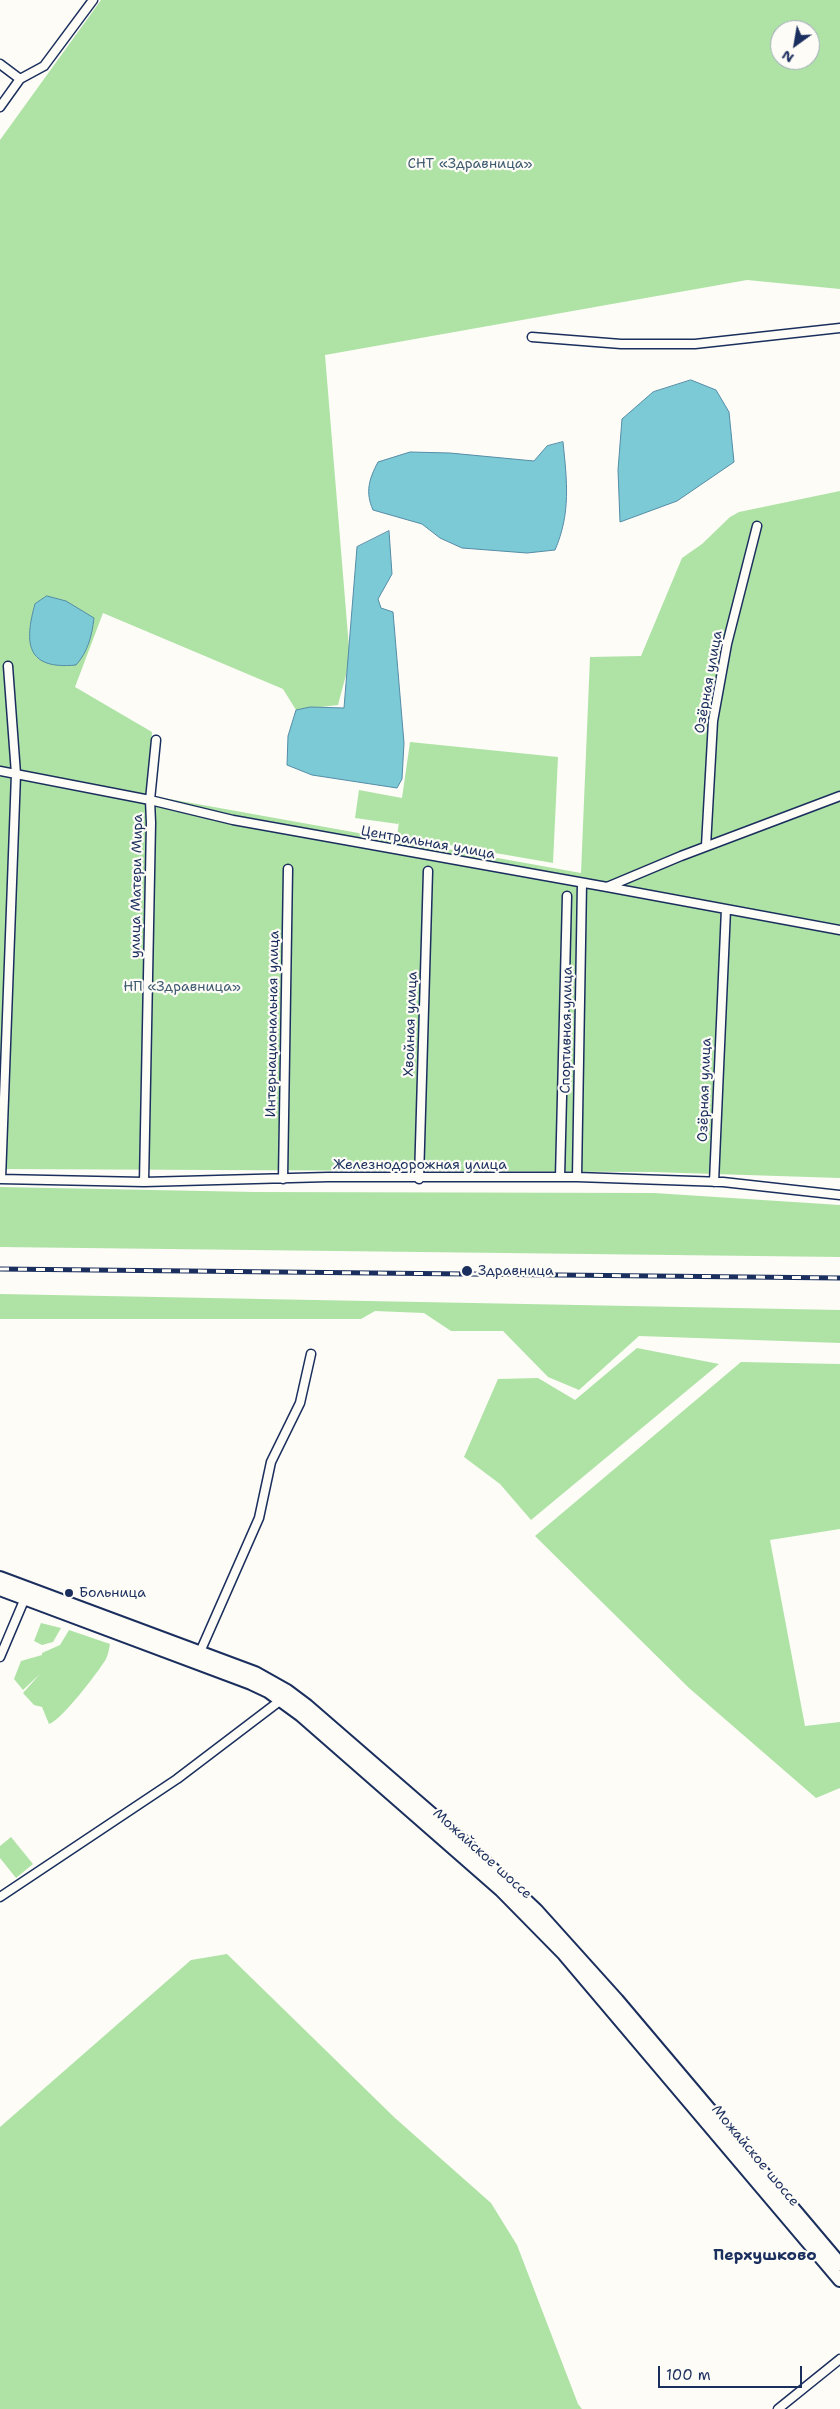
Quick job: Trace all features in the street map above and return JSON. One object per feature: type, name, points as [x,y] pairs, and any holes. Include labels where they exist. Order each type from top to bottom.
[{"type":"main road","name":"Можайское шоссе","points":[[0,1578],[255,1673],[287,1691],[450,1830],[508,1882],[542,1916],[604,1985],[840,2264]]},
{"type":"main road","name":"Можайское шоссе","points":[[0,1589],[244,1680],[281,1700],[472,1864],[564,1954],[840,2280]]},
{"type":"street","points":[[0,107],[20,79],[44,66],[93,0]]},
{"type":"street","points":[[0,64],[20,79]]},
{"type":"street","points":[[532,337],[621,344],[695,344],[840,328]]},
{"type":"street","name":"Озёрная улица","points":[[706,846],[713,721],[727,644],[757,526]]},
{"type":"street","points":[[0,1180],[16,774],[8,666]]},
{"type":"street","name":"улица Матери Мира","points":[[144,1182],[151,833],[150,800],[156,740]]},
{"type":"street","name":"Центральная улица","points":[[0,771],[150,800],[233,820],[840,930]]},
{"type":"street","points":[[607,887],[706,846],[840,796]]},
{"type":"street","name":"Интернациональная улица","points":[[283,1179],[288,868]]},
{"type":"street","name":"Хвойная улица","points":[[419,1178],[428,871]]},
{"type":"street","name":"Спортивная улица","points":[[577,1177],[582,883]]},
{"type":"street","points":[[560,1177],[567,896]]},
{"type":"street","name":"Озёрная улица","points":[[714,1182],[726,909]]},
{"type":"street","name":"Железнодорожная улица","points":[[0,1180],[144,1182],[328,1177],[577,1177],[714,1182],[840,1194]]},
{"type":"street","points":[[200,1652],[259,1518],[271,1462],[300,1404],[311,1354]]},
{"type":"street","points":[[0,1657],[24,1598]]},
{"type":"street","points":[[0,1897],[177,1780],[281,1700]]},
{"type":"street","points":[[778,2409],[840,2359]]},
{"type":"green space","points":[[101,0],[840,0],[840,289],[747,280],[325,355],[350,660],[338,705],[296,710],[283,689],[103,613],[75,687],[152,732],[147,795],[581,873],[590,657],[641,656],[682,558],[702,544],[730,517],[739,512],[840,491],[840,1178],[652,1172],[0,1169],[0,140]]},
{"type":"green space","points":[[410,742],[558,757],[553,863],[397,836],[399,822],[398,824],[355,818],[359,790],[402,798]]},
{"type":"green space","points":[[0,1187],[254,1192],[654,1193],[840,1205],[840,1257],[0,1247]]},
{"type":"green space","points":[[0,1294],[840,1310],[840,1343],[639,1336],[579,1390],[548,1377],[503,1331],[451,1331],[424,1313],[375,1311],[361,1319],[0,1319]]},
{"type":"green space","points":[[637,1348],[719,1364],[531,1520],[500,1484],[464,1457],[498,1379],[538,1378],[575,1400]]},
{"type":"green space","points":[[741,1362],[840,1364],[840,1529],[770,1540],[805,1726],[840,1722],[840,1788],[816,1798],[689,1688],[535,1536]]},
{"type":"green space","points":[[41,1623],[61,1628],[53,1642],[42,1645],[34,1641]]},
{"type":"green space","points":[[69,1630],[110,1644],[109,1650],[102,1665],[79,1695],[55,1721],[49,1724],[42,1707],[34,1705],[23,1693],[40,1674],[23,1690],[14,1679],[21,1661],[42,1655],[42,1653],[60,1645]]},
{"type":"green space","points":[[11,1837],[33,1864],[16,1878],[0,1858],[0,1846]]},
{"type":"green space","points":[[227,1954],[395,2118],[491,2203],[517,2245],[578,2404],[582,2409],[0,2409],[0,2127],[191,1960]]},
{"type":"water","points":[[691,380],[716,390],[729,412],[734,462],[677,501],[620,522],[618,470],[622,419],[653,392]]},
{"type":"water","points":[[563,442],[566,510],[564,523],[555,550],[527,553],[462,548],[440,538],[422,524],[373,510],[369,497],[369,486],[378,462],[410,452],[450,453],[534,461],[547,446]]},
{"type":"water","points":[[389,531],[392,574],[378,599],[381,608],[393,612],[404,743],[402,779],[397,788],[312,775],[287,765],[288,736],[296,710],[310,707],[344,708],[357,547]]},
{"type":"water","points":[[47,596],[66,601],[94,618],[89,643],[84,655],[76,665],[47,663],[38,658],[33,651],[30,642],[30,631],[35,604]]},
{"type":"railway","points":[[0,1269],[840,1278]]},
{"type":"place","name":"Здравница","points":[[467,1271]]},
{"type":"place","name":"Больница","points":[[69,1593]]},
{"type":"district","name":"Перхушково","points":[[765,2256]]},
{"type":"park label","name":"СНТ «Здравница»","points":[[470,164]]},
{"type":"park label","name":"НП «Здравница»","points":[[182,987]]}]
